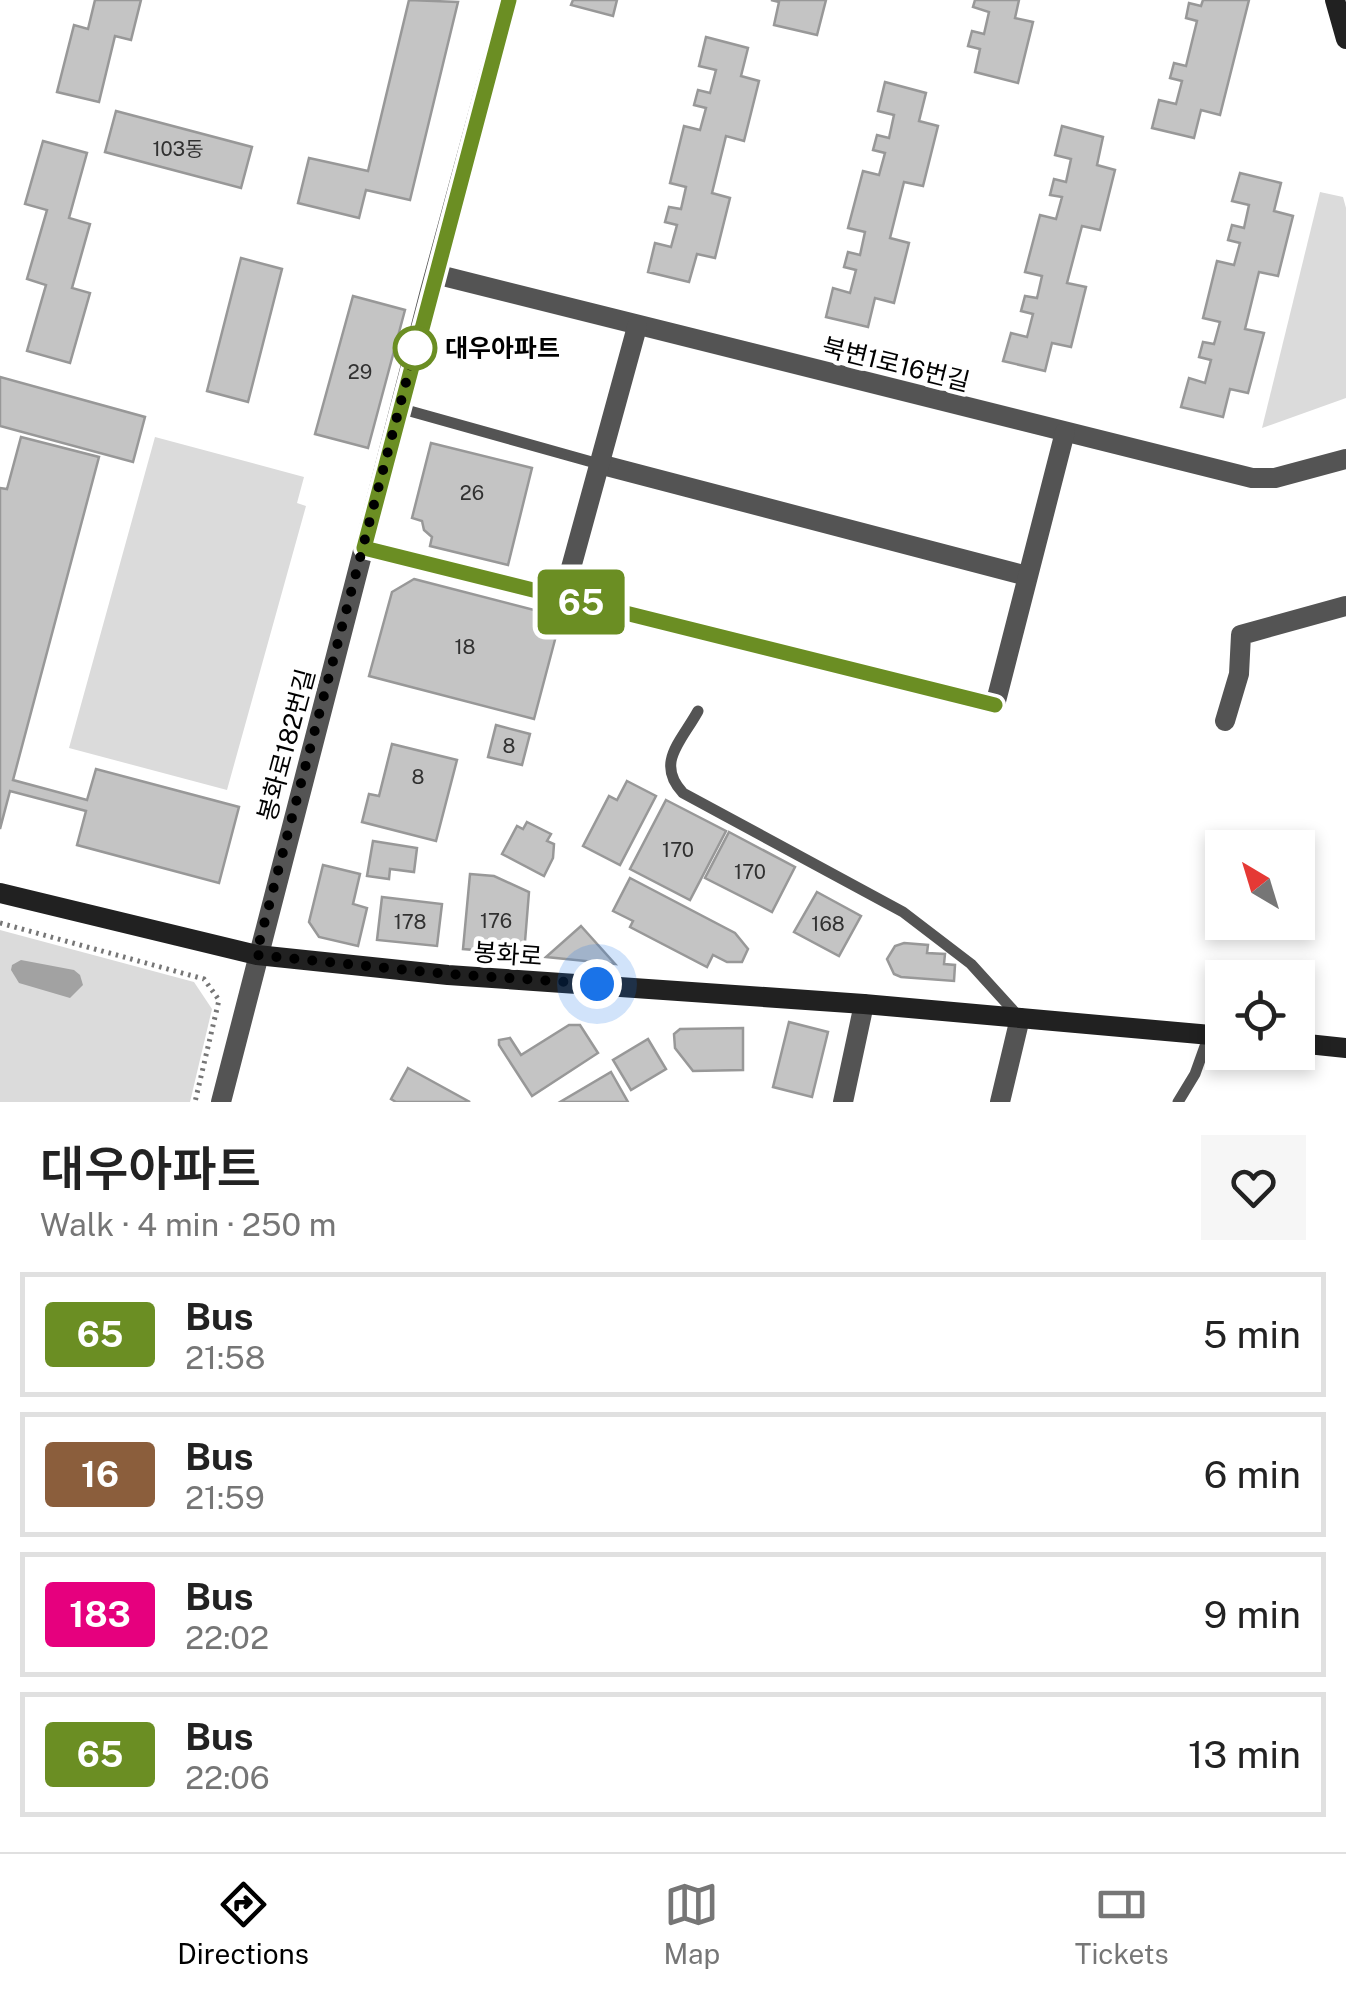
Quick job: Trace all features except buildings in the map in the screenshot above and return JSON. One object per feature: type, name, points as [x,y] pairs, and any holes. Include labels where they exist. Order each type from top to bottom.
[{"type":"street","name":"봉화로182번길","points":[[221,1102],[256,955],[509,0]]},
{"type":"street","points":[[1335,0],[1346,39]]},
{"type":"street","name":"북변1로16번길","points":[[434,274],[1252,478],[1275,478],[1346,459]]},
{"type":"street","points":[[563,597],[638,326]]},
{"type":"street","points":[[364,548],[995,705],[1065,432]]},
{"type":"street","points":[[599,464],[1027,576]]},
{"type":"street","points":[[1226,721],[1239,674],[1241,635],[1346,606]]},
{"type":"street","name":"봉화로","points":[[0,893],[256,955],[1205,1035]]},
{"type":"street","points":[[844,1102],[864,1004]]},
{"type":"street","points":[[1000,1102],[1020,1018]]},
{"type":"street","points":[[1315,1045],[1346,1048]]},
{"type":"lane","points":[[400,408],[599,464]]},
{"type":"lane","points":[[698,712],[668,765],[669,778],[683,793],[904,912],[971,964],[1020,1018]]},
{"type":"lane","name":"봉화로","points":[[1178,1102],[1205,1056]]},
{"type":"path","points":[[0,923],[204,978],[219,1000],[194,1102]]},
{"type":"shaded area","points":[[1320,192],[1343,197],[1346,208],[1346,398],[1262,428]]},
{"type":"shaded area","points":[[155,437],[304,477],[297,503],[306,506],[227,790],[69,748]]},
{"type":"shaded area","points":[[0,930],[194,982],[212,1009],[190,1102],[0,1102]]},
{"type":"shaded area","points":[[21,960],[74,970],[83,985],[70,998],[19,983],[11,970]]},
{"type":"bus line","name":"65","points":[[509,0],[364,548],[995,705]]},
{"type":"place","name":"대우아파트","points":[[415,348]]},
{"type":"route","points":[[415,348],[256,955],[597,984]]}]
